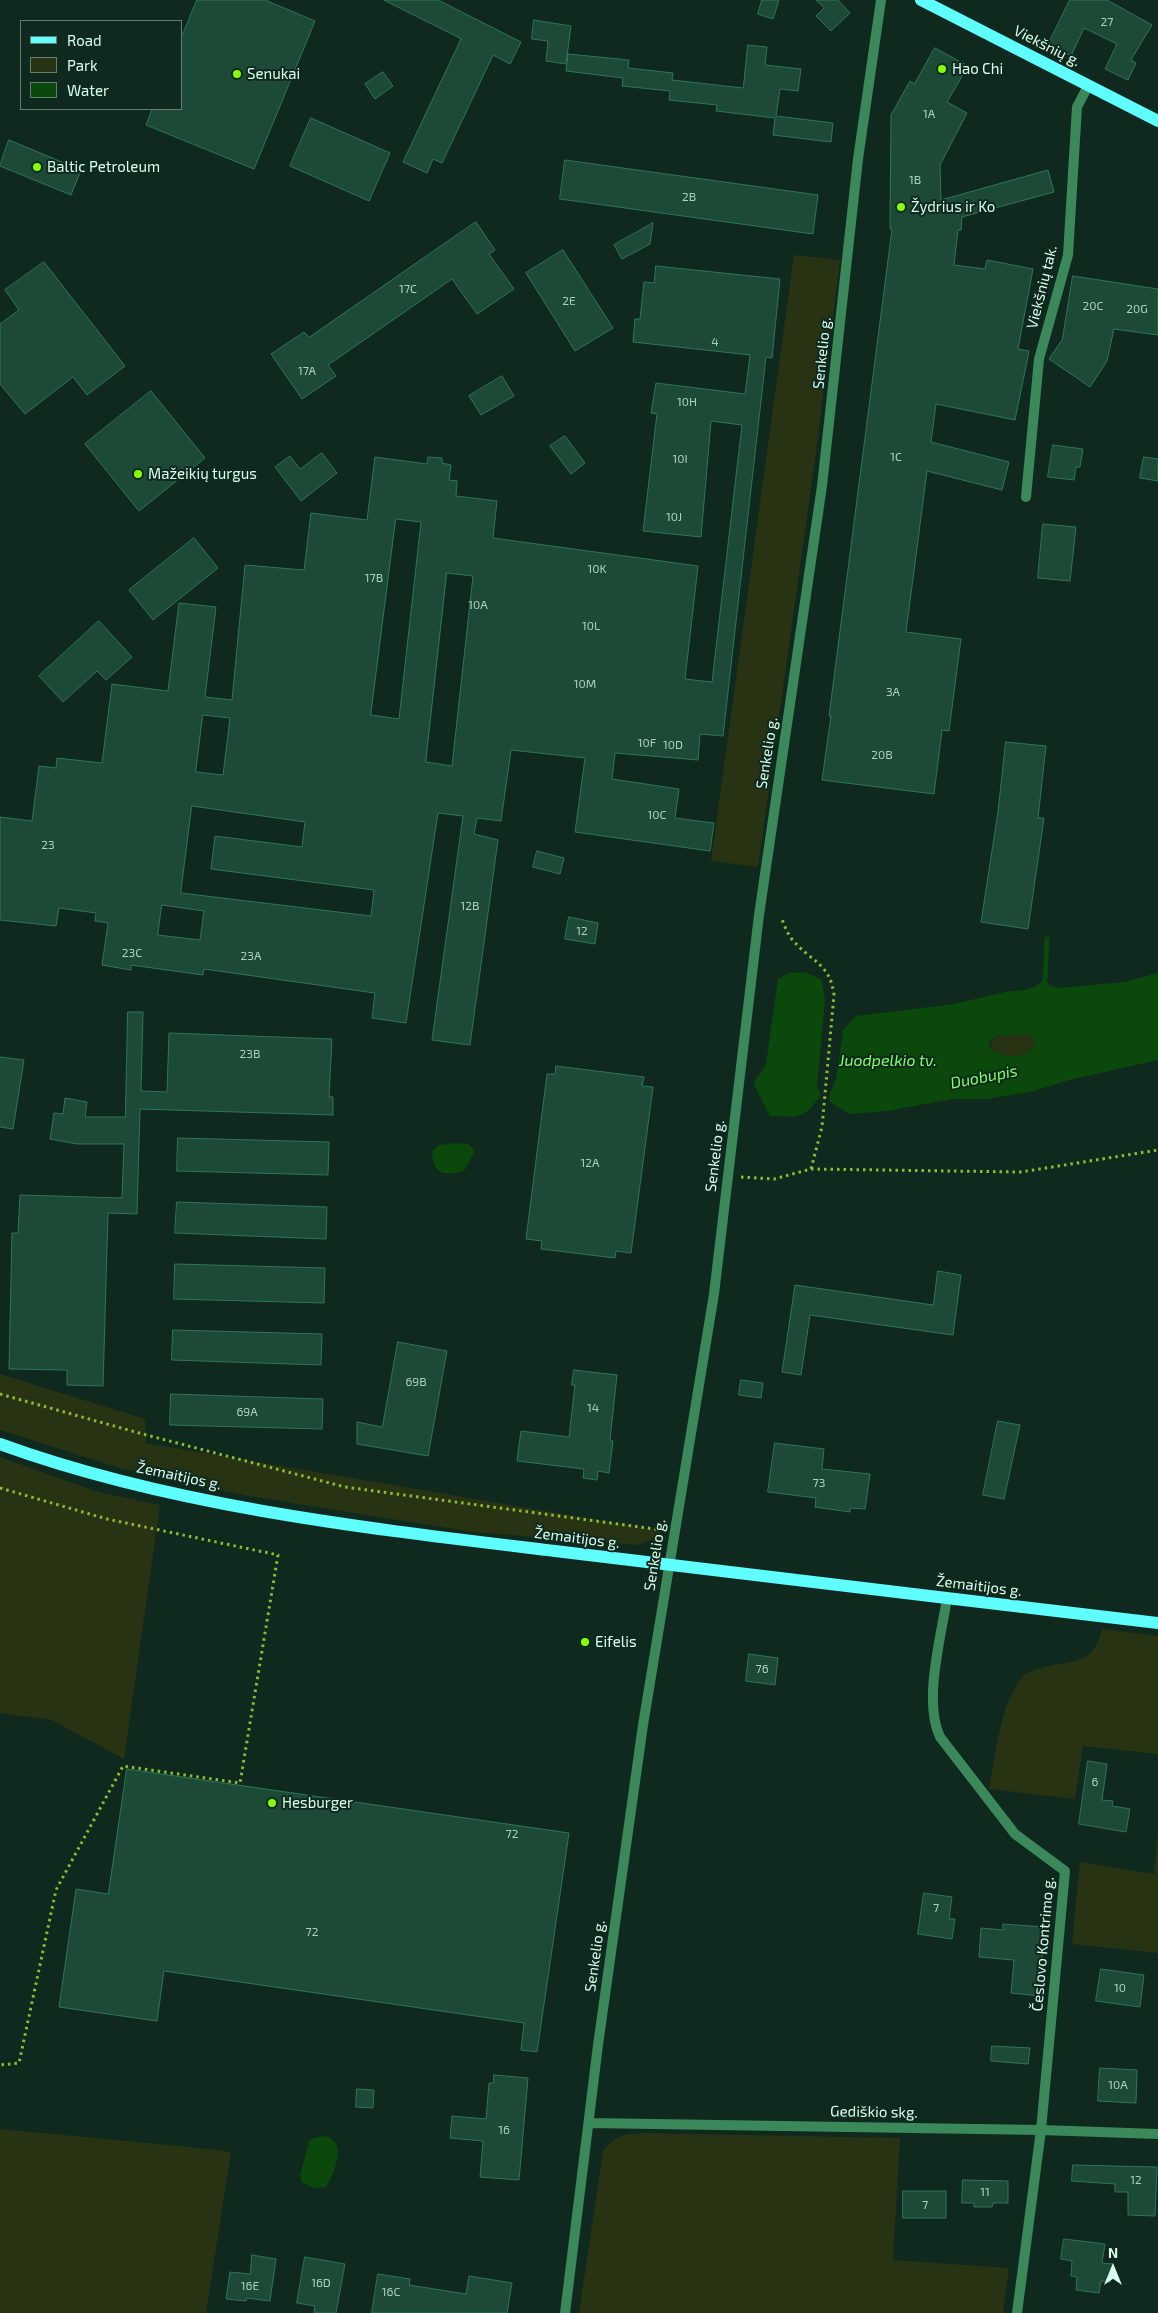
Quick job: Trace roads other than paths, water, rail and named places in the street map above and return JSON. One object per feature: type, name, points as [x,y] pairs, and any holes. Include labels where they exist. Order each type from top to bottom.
[{"type":"main road","name":"Viekšnių g.","points":[[921,0],[1158,121]]},
{"type":"main road","name":"Žemaitijos g.","points":[[0,1444],[101,1476],[234,1505],[416,1535],[1158,1623]]},
{"type":"street","name":"Senkelio g.","points":[[565,2313],[590,2123],[598,2045],[668,1565],[714,1294],[764,879],[822,486],[858,159],[881,0]]},
{"type":"street","name":"Viekšnių tak.","points":[[1026,497],[1038,359],[1068,255],[1077,107],[1088,86]]},
{"type":"street","name":"Česlovo Kontrimo g.","points":[[947,1598],[932,1696],[934,1725],[940,1737],[1015,1834],[1066,1871],[1041,2130],[1017,2313]]},
{"type":"street","name":"Gediškio skg.","points":[[590,2123],[1041,2130],[1158,2134]]},
{"type":"water","points":[[805,972],[822,980],[825,1000],[817,1087],[821,1095],[805,1113],[788,1117],[770,1116],[754,1085],[766,1064],[778,979],[789,973]]},
{"type":"water","name":"Juodpelkio tv.","points":[[1158,973],[1158,1060],[1069,1080],[1034,1091],[987,1099],[953,1099],[886,1111],[850,1114],[830,1102],[829,1096],[836,1079],[843,1030],[856,1016],[954,1004],[1005,992],[1025,990],[1035,987],[1045,979],[1051,986],[1058,988],[1124,982]],"holes":[[[1028,1034],[1034,1038],[1035,1043],[1032,1049],[1027,1053],[1017,1056],[993,1052],[989,1045],[990,1041],[996,1036]]]},
{"type":"water","points":[[468,1144],[475,1151],[464,1171],[440,1172],[434,1165],[432,1151],[439,1145]]},
{"type":"water","points":[[324,2136],[332,2139],[336,2144],[337,2158],[333,2174],[326,2187],[313,2188],[302,2182],[300,2176],[309,2141]]},
{"type":"waterway","points":[[1045,979],[1047,939]]},
{"type":"place","name":"Hao Chi","points":[[942,69]]},
{"type":"place","name":"Senukai","points":[[237,74]]},
{"type":"place","name":"Baltic Petroleum","points":[[37,167]]},
{"type":"place","name":"Žydrius ir Ko","points":[[901,207]]},
{"type":"place","name":"Mažeikių turgus","points":[[138,474]]},
{"type":"place","name":"Eifelis","points":[[585,1642]]},
{"type":"place","name":"Hesburger","points":[[272,1803]]},
{"type":"water label","name":"Duobupis","points":[[984,1077]]}]
